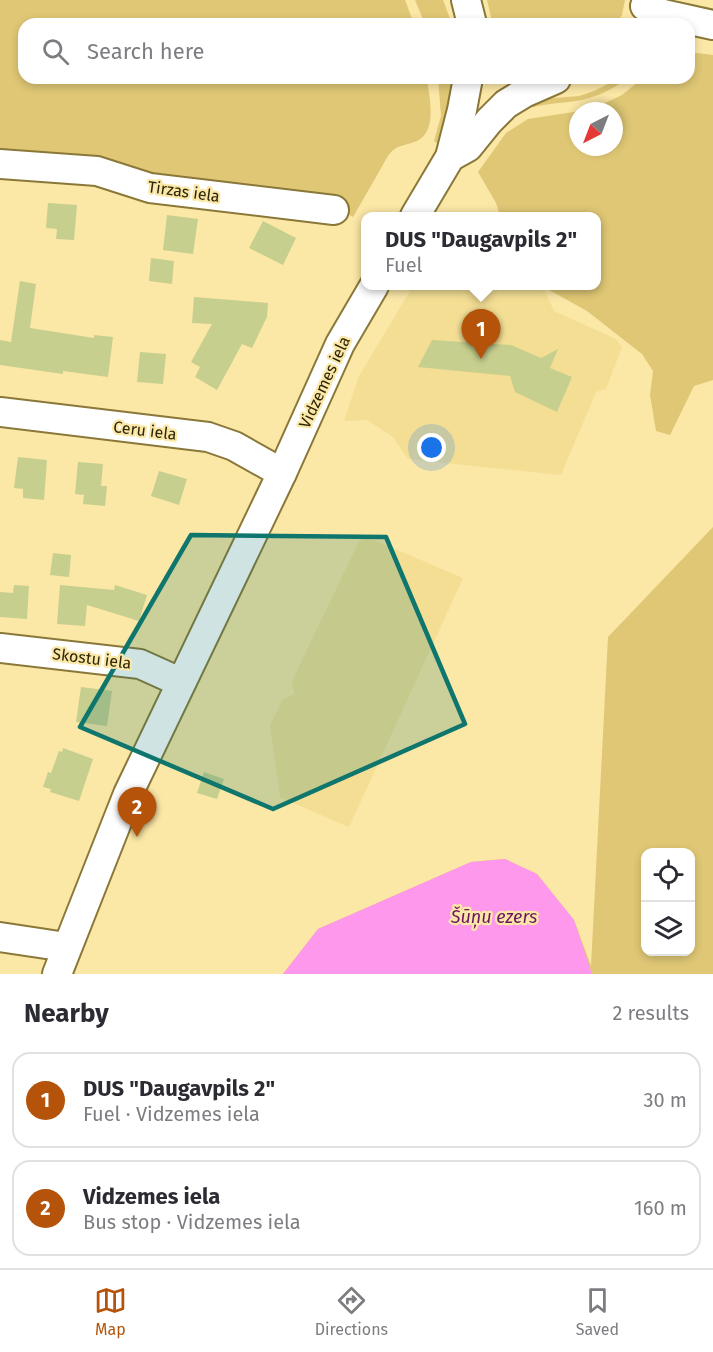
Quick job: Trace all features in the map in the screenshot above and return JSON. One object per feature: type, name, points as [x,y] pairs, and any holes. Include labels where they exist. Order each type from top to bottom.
[{"type":"street","points":[[644,10],[681,18]]},
{"type":"street","points":[[695,21],[713,25]]},
{"type":"street","points":[[417,212],[450,157],[467,84]]},
{"type":"street","points":[[450,157],[468,147],[506,104],[543,84]]},
{"type":"street","name":"Tirzas iela","points":[[0,164],[97,171],[150,188],[334,210]]},
{"type":"street","name":"Vidzemes iela","points":[[57,974],[128,794],[282,473],[340,344],[371,290]]},
{"type":"street","name":"Ceru iela","points":[[0,412],[208,437],[234,446],[282,473]]},
{"type":"street","name":"Skostu iela","points":[[0,648],[140,664],[180,682]]},
{"type":"street","points":[[0,937],[66,947]]},
{"type":"highlighted area","points":[[191,535],[386,537],[465,724],[273,809],[80,727]]},
{"type":"shaded area","points":[[0,0],[405,0],[412,18],[18,18],[18,84],[428,84],[431,112],[428,129],[417,141],[398,147],[388,156],[353,217],[335,207],[0,160]]},
{"type":"shaded area","points":[[415,0],[443,0],[450,18],[422,18]]},
{"type":"shaded area","points":[[487,0],[625,0],[620,18],[491,17]]},
{"type":"shaded area","points":[[695,53],[713,55],[713,380],[694,386],[670,435],[656,431],[650,395],[653,371],[642,354],[587,311],[549,290],[601,290],[601,212],[499,212],[478,172],[506,133],[528,119],[569,112],[569,156],[623,156],[623,102],[607,102],[622,95],[636,84],[695,84]]},
{"type":"shaded area","points":[[438,84],[456,84],[451,113],[438,144],[434,141],[441,116]]},
{"type":"shaded area","points":[[608,84],[619,84],[588,98],[541,105],[520,111],[542,99],[579,96]]},
{"type":"shaded area","points":[[509,117],[494,131],[470,162],[492,127]]},
{"type":"shaded area","points":[[411,290],[542,290],[554,311],[616,339],[622,347],[606,389],[596,392],[561,475],[408,459],[393,437],[367,420],[344,421],[359,376]]},
{"type":"shaded area","points":[[713,527],[713,974],[283,974],[318,929],[471,862],[505,859],[537,874],[574,920],[591,966],[608,637]]},
{"type":"shaded area","points":[[362,535],[463,578],[349,827],[280,797],[270,725],[283,699],[294,694],[292,681]]},
{"type":"water","name":"Šūņu ezers","points":[[505,859],[537,874],[574,920],[592,974],[283,974],[318,929],[471,862]]},
{"type":"building","points":[[48,203],[77,205],[74,240],[56,239],[57,229],[46,228]]},
{"type":"building","points":[[167,215],[198,219],[193,254],[163,250]]},
{"type":"building","points":[[263,221],[296,238],[283,265],[249,248]]},
{"type":"building","points":[[151,258],[174,261],[172,284],[149,281]]},
{"type":"building","points":[[20,281],[36,284],[30,328],[94,338],[94,335],[113,337],[108,377],[63,371],[63,374],[0,365],[0,340],[11,342]]},
{"type":"building","points":[[194,297],[268,303],[267,317],[252,348],[242,344],[217,390],[195,377],[200,367],[191,362],[212,324],[192,323]]},
{"type":"building","points":[[432,340],[511,345],[541,358],[558,349],[550,368],[572,377],[557,412],[515,392],[510,376],[418,367]]},
{"type":"building","points":[[140,352],[166,354],[163,384],[137,382]]},
{"type":"building","points":[[18,457],[47,460],[44,500],[23,498],[23,489],[14,488]]},
{"type":"building","points":[[78,462],[103,464],[101,486],[107,486],[105,506],[83,504],[84,495],[75,494]]},
{"type":"building","points":[[159,471],[187,479],[179,505],[151,496]]},
{"type":"building","points":[[53,553],[71,555],[69,577],[50,575]]},
{"type":"building","points":[[14,585],[29,586],[27,619],[0,617],[0,592],[13,593]]},
{"type":"building","points":[[60,585],[114,590],[115,585],[147,595],[139,621],[87,605],[85,626],[57,624]]},
{"type":"building","points":[[81,687],[112,691],[107,726],[76,722]]},
{"type":"building","points":[[63,748],[93,759],[79,801],[50,792],[51,789],[43,787],[48,772],[51,773],[59,751],[62,752]]},
{"type":"building","points":[[204,772],[224,779],[217,799],[197,793]]},
{"type":"place","name":"DUS \"Daugavpils 2\"","points":[[481,359]]},
{"type":"place","name":"Vidzemes iela","points":[[137,837]]}]
